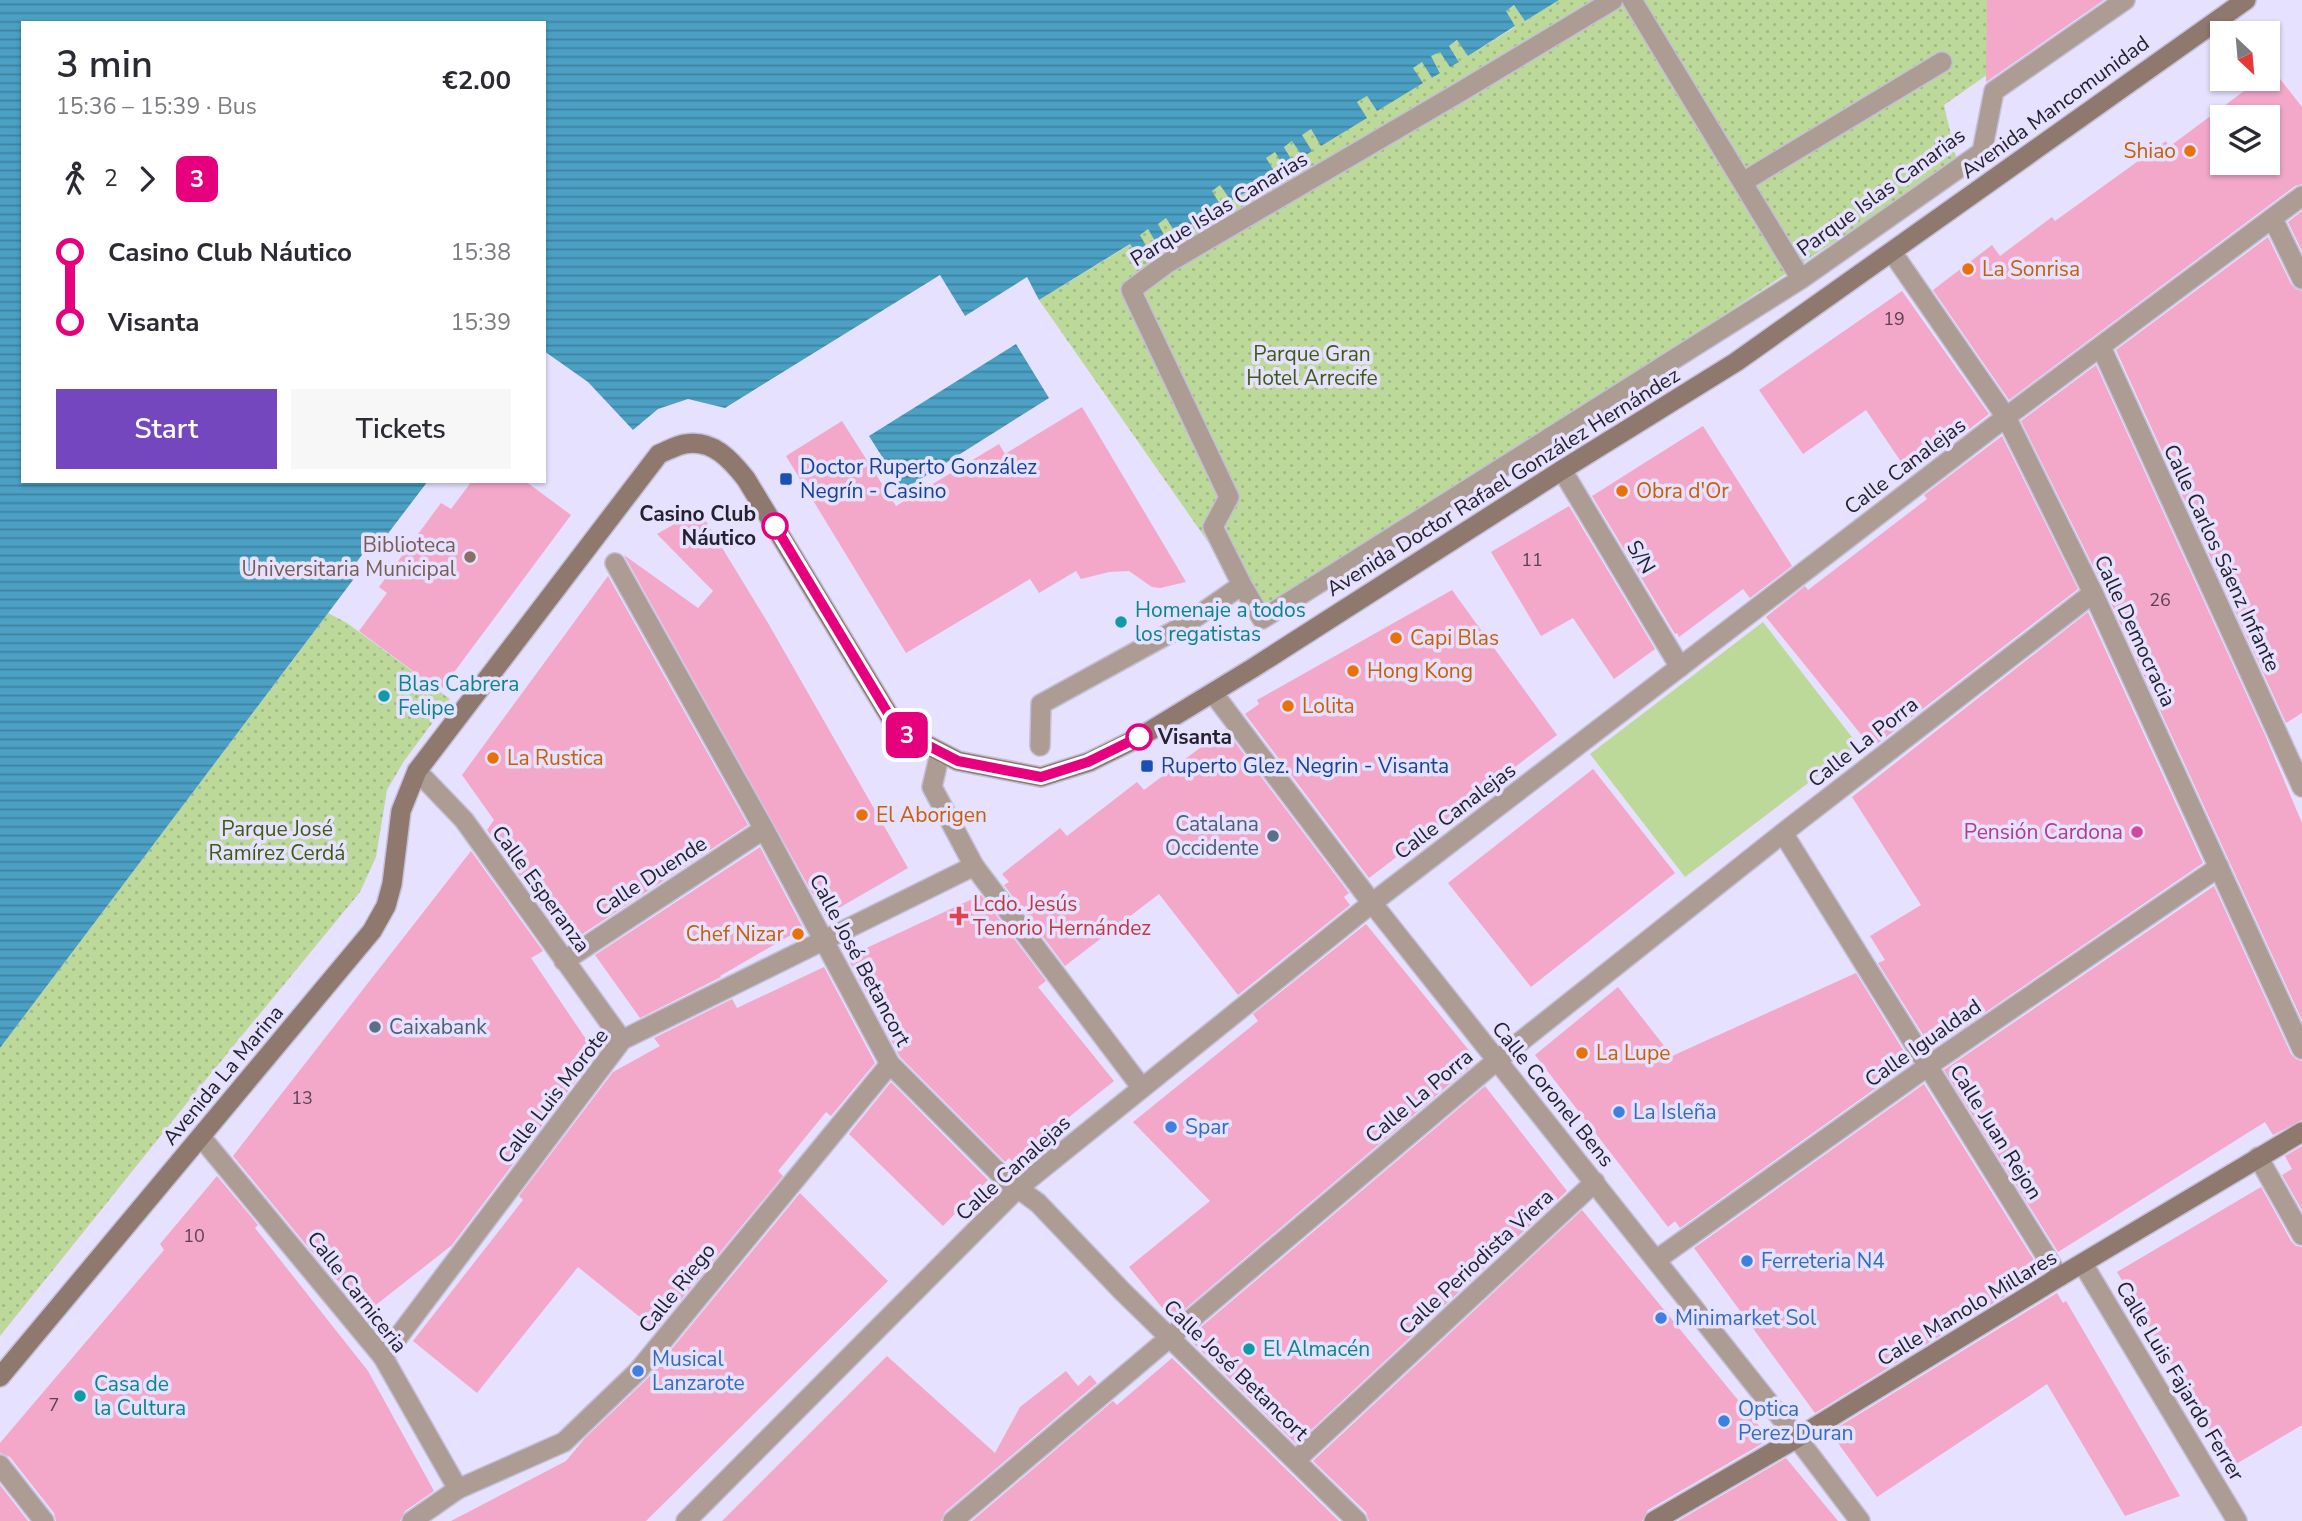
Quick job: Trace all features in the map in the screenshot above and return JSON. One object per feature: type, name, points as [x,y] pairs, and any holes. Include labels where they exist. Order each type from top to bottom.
[{"type":"main road","name":"Avenida Mancomunidad","points":[[1892,252],[2246,0]]},
{"type":"main road","name":"Avenida Doctor Rafael González Hernández","points":[[417,771],[659,454],[685,444],[710,446],[730,458],[746,478],[898,730],[958,761],[1041,777],[1088,762],[1140,737],[1213,693],[1736,362],[1892,252]]},
{"type":"main road","name":"Avenida La Marina","points":[[0,1377],[377,923],[386,906],[392,884],[401,811],[417,771]]},
{"type":"main road","name":"Calle Manolo Millares","points":[[1654,1521],[1797,1438],[2302,1132]]},
{"type":"street","name":"Parque Islas Canarias","points":[[1613,0],[1166,264],[1131,290],[1229,497],[1213,527],[1262,620],[1801,279],[1982,152],[1994,91],[2125,0]]},
{"type":"street","name":"Parque Islas Canarias","points":[[1632,0],[1801,279]]},
{"type":"street","points":[[1743,182],[1942,62]]},
{"type":"street","name":"Calle Canalejas","points":[[686,1521],[1018,1188],[1372,903],[2006,417],[2302,197]]},
{"type":"street","points":[[2273,219],[2302,279]]},
{"type":"street","name":"Calle Democracia","points":[[1892,252],[2006,417],[2093,593],[2302,1049]]},
{"type":"street","name":"Calle Carlos Sáenz Infante","points":[[2101,347],[2296,759],[2302,787]]},
{"type":"street","name":"S/N","points":[[1562,470],[1680,667]]},
{"type":"street","name":"Calle José Betancort","points":[[615,563],[764,829],[890,1064],[1005,1179],[1038,1203],[1122,1290],[1357,1521]]},
{"type":"street","points":[[1040,746],[1041,704],[1183,626],[1242,585]]},
{"type":"street","name":"Calle La Porra","points":[[953,1521],[1496,1061],[1783,833],[2093,593]]},
{"type":"street","name":"Calle Coronel Bens","points":[[1213,693],[1372,903],[1595,1182],[1860,1521]]},
{"type":"street","points":[[940,753],[932,787],[974,866],[1142,1088]]},
{"type":"street","name":"Calle Esperanza","points":[[417,771],[464,820],[622,1040]]},
{"type":"street","name":"Calle Duende","points":[[564,961],[764,829]]},
{"type":"street","name":"Calle Juan Rejon","points":[[1783,833],[2059,1277]]},
{"type":"street","name":"Calle Luis Morote","points":[[383,1357],[622,1040],[974,866]]},
{"type":"street","name":"Calle Igualdad","points":[[1656,1260],[1928,1066],[2219,867]]},
{"type":"street","name":"Calle Riego","points":[[412,1521],[458,1489],[564,1442],[638,1371],[890,1064]]},
{"type":"street","name":"Calle Carniceria","points":[[201,1137],[383,1357],[458,1489]]},
{"type":"street","points":[[2258,1157],[2302,1234]]},
{"type":"street","name":"Calle Periodista Viera","points":[[1296,1461],[1595,1182]]},
{"type":"street","name":"Calle Luis Fajardo Ferrer","points":[[2083,1264],[2238,1521]]},
{"type":"street","points":[[0,1465],[44,1521]]},
{"type":"green space","name":"Parque Gran Hotel Arrecife","points":[[1559,0],[2094,0],[1944,105],[1957,161],[1262,619],[1039,300],[1131,244],[1139,257],[1149,251],[1139,235],[1148,229],[1158,245],[1167,240],[1157,223],[1166,218],[1176,234],[1221,207],[1211,191],[1220,185],[1231,201],[1275,174],[1265,157],[1275,151],[1286,167],[1293,162],[1284,146],[1293,141],[1303,157],[1301,135],[1311,129],[1321,145],[1366,118],[1357,102],[1367,96],[1377,111],[1413,67],[1422,62],[1433,78],[1440,72],[1431,56],[1440,51],[1459,61],[1449,46],[1458,40],[1468,56],[1515,27],[1505,11],[1515,5],[1525,21]]},
{"type":"green space","name":"Parque José Ramírez Cerdá","points":[[328,613],[347,623],[450,699],[404,761],[387,790],[376,857],[360,892],[0,1336],[0,1048]]},
{"type":"green space","points":[[1763,622],[1858,745],[1685,877],[1590,754]]},
{"type":"water","points":[[0,0],[1559,0],[1525,21],[1514,5],[1506,11],[1515,26],[1468,56],[1457,40],[1449,46],[1459,62],[1450,67],[1440,52],[1431,56],[1440,73],[1432,78],[1422,62],[1413,68],[1423,83],[1377,111],[1367,96],[1357,102],[1367,118],[1321,146],[1311,129],[1302,135],[1312,151],[1303,157],[1292,141],[1284,147],[1293,162],[1285,168],[1275,152],[1266,158],[1276,174],[1231,201],[1220,185],[1212,191],[1221,206],[1176,234],[1166,218],[1158,224],[1167,240],[1158,246],[1148,229],[1140,235],[1149,251],[1139,257],[1130,244],[1039,300],[1027,277],[965,316],[940,275],[725,408],[688,399],[658,409],[633,430],[588,382],[546,352],[546,21],[21,21],[21,483],[426,483],[380,544],[373,540],[356,563],[362,568],[0,1048]]},
{"type":"water","points":[[1016,344],[1049,398],[903,490],[869,436]]},
{"type":"building","points":[[1987,0],[2104,0],[1986,82]]},
{"type":"building","points":[[2280,79],[2302,107],[2302,184],[2295,186],[2009,400],[1933,290],[1992,245],[2000,256],[2052,217],[2055,221],[2166,141],[2169,147],[2210,116],[2210,175],[2280,175],[2280,105],[2225,105],[2244,91],[2280,91]]},
{"type":"building","points":[[2302,211],[2302,251],[2288,222]]},
{"type":"building","points":[[2268,237],[2291,284],[2302,291],[2302,713],[2286,723],[2116,350]]},
{"type":"building","points":[[1902,291],[1989,414],[1910,475],[1866,410],[1803,454],[1759,390]]},
{"type":"building","points":[[2096,365],[2265,735],[2302,823],[2302,1020],[2104,588],[2021,421]]},
{"type":"building","points":[[1082,407],[1186,582],[1160,588],[1152,587],[1129,571],[1109,572],[1081,579],[1076,571],[1039,593],[1030,579],[906,653],[786,456],[842,421],[896,506],[999,444],[1005,454]]},
{"type":"building","points":[[1703,426],[1792,566],[1750,598],[1743,589],[1679,637],[1592,496]]},
{"type":"building","points":[[2002,436],[2078,589],[1872,748],[1766,617],[1805,586],[1808,590],[1927,499],[1924,495]]},
{"type":"building","name":"Biblioteca Universitaria Municipal","points":[[470,483],[528,483],[571,515],[440,691],[359,631],[387,593],[379,587],[441,503],[451,509]]},
{"type":"building","points":[[1569,506],[1655,649],[1614,679],[1573,618],[1541,636],[1491,552]]},
{"type":"building","points":[[699,510],[768,623],[908,868],[825,916],[624,555],[698,608],[713,591],[657,534]]},
{"type":"building","points":[[608,576],[748,825],[581,935],[576,929],[563,937],[487,830],[494,820],[462,775]]},
{"type":"building","points":[[1452,590],[1557,735],[1369,878],[1245,714],[1259,704],[1257,700]]},
{"type":"building","points":[[2088,612],[2203,863],[1932,1049],[1878,963],[1885,960],[1870,936],[1921,905],[1852,797]]},
{"type":"building","points":[[1225,729],[1349,893],[1344,897],[1350,905],[1238,995],[1159,894],[1065,966],[1004,885],[1009,882],[1002,874],[1060,828],[1067,836],[1137,782],[1144,790]]},
{"type":"building","points":[[1593,769],[1675,873],[1531,987],[1448,883]]},
{"type":"building","points":[[760,847],[803,928],[721,977],[640,1018],[595,955]]},
{"type":"building","points":[[471,851],[543,951],[531,958],[596,1054],[452,1245],[372,1308],[331,1275],[233,1156]]},
{"type":"building","points":[[2214,886],[2291,1054],[2302,1061],[2302,1120],[2273,1135],[2265,1122],[2058,1252],[1944,1070]]},
{"type":"building","points":[[981,895],[1046,981],[1038,987],[1114,1081],[1013,1162],[1009,1158],[1005,1162],[900,1057],[847,957]]},
{"type":"building","points":[[1366,924],[1476,1059],[1468,1065],[1470,1067],[1172,1320],[1129,1267],[1210,1201],[1133,1122],[1258,1021],[1253,1014]]},
{"type":"building","points":[[824,967],[875,1063],[831,1116],[826,1112],[778,1171],[783,1176],[656,1330],[578,1267],[477,1393],[413,1341],[523,1200],[519,1196],[613,1072],[660,1046],[654,1038],[732,999],[737,1008]]},
{"type":"building","points":[[1856,973],[1911,1063],[1680,1228],[1675,1221],[1668,1227],[1535,1055],[1618,987],[1672,1056]]},
{"type":"building","points":[[891,1082],[988,1180],[943,1226],[849,1134]]},
{"type":"building","points":[[1924,1084],[2042,1273],[1815,1413],[1694,1248]]},
{"type":"building","points":[[1485,1086],[1567,1191],[1296,1444],[1188,1338]]},
{"type":"building","points":[[2302,1146],[2302,1210],[2282,1175],[2292,1169],[2285,1156]]},
{"type":"building","points":[[217,1176],[258,1225],[255,1228],[368,1371],[434,1491],[405,1511],[400,1521],[56,1521],[54,1513],[10,1457],[0,1453],[0,1443],[164,1250],[160,1244]]},
{"type":"building","points":[[2261,1187],[2291,1241],[2302,1247],[2302,1425],[2231,1467],[2117,1272]]},
{"type":"building","points":[[800,1193],[888,1281],[646,1521],[451,1521],[566,1461],[585,1438],[647,1379]]},
{"type":"building","points":[[1582,1210],[1770,1439],[1648,1510],[1642,1521],[1369,1521],[1366,1512],[1313,1461]]},
{"type":"building","points":[[2057,1293],[2063,1303],[2066,1301],[2180,1496],[2125,1516],[2047,1384],[1877,1497],[1830,1432]]},
{"type":"building","points":[[887,1356],[995,1453],[1020,1407],[1066,1371],[1078,1386],[1090,1375],[1097,1383],[945,1512],[941,1521],[722,1521]]},
{"type":"building","points":[[1172,1358],[1339,1521],[972,1521],[1113,1401],[1117,1405]]},
{"type":"building","points":[[1786,1458],[1838,1521],[1678,1521]]},
{"type":"building","points":[[0,1485],[28,1521],[0,1521]]},
{"type":"bus line","name":"3","points":[[775,526],[898,730],[958,761],[1041,777],[1088,762],[1139,737]]},
{"type":"place","name":"Shiao","points":[[2190,151]]},
{"type":"place","name":"La Sonrisa","points":[[1968,269]]},
{"type":"place","name":"Doctor Ruperto González Negrín - Casino","points":[[786,479]]},
{"type":"place","name":"Obra d'Or","points":[[1622,491]]},
{"type":"place","name":"Casino Club Náutico","points":[[775,526]]},
{"type":"place","name":"Biblioteca Universitaria Municipal","points":[[470,557]]},
{"type":"place","name":"Homenaje a todos los regatistas","points":[[1121,622]]},
{"type":"place","name":"Capi Blas","points":[[1396,638]]},
{"type":"place","name":"Hong Kong","points":[[1353,671]]},
{"type":"place","name":"Blas Cabrera Felipe","points":[[384,696]]},
{"type":"place","name":"Lolita","points":[[1288,706]]},
{"type":"place","name":"Visanta","points":[[1139,737]]},
{"type":"place","name":"La Rustica","points":[[493,758]]},
{"type":"place","name":"Ruperto Glez. Negrin - Visanta","points":[[1147,766]]},
{"type":"place","name":"El Aborigen","points":[[862,815]]},
{"type":"place","name":"Pensión Cardona","points":[[2137,832]]},
{"type":"place","name":"Catalana Occidente","points":[[1273,836]]},
{"type":"place","name":"Lcdo. Jesús Tenorio Hernández","points":[[959,916]]},
{"type":"place","name":"Chef Nizar","points":[[798,934]]},
{"type":"place","name":"Caixabank","points":[[375,1027]]},
{"type":"place","name":"La Lupe","points":[[1582,1053]]},
{"type":"place","name":"La Isleña","points":[[1619,1112]]},
{"type":"place","name":"Spar","points":[[1171,1127]]},
{"type":"place","name":"Ferreteria N4","points":[[1747,1261]]},
{"type":"place","name":"Minimarket Sol","points":[[1661,1318]]},
{"type":"place","name":"El Almacén","points":[[1249,1349]]},
{"type":"place","name":"Musical Lanzarote","points":[[638,1371]]},
{"type":"place","name":"Casa de la Cultura","points":[[80,1396]]},
{"type":"place","name":"Optica Perez Duran","points":[[1724,1421]]}]
